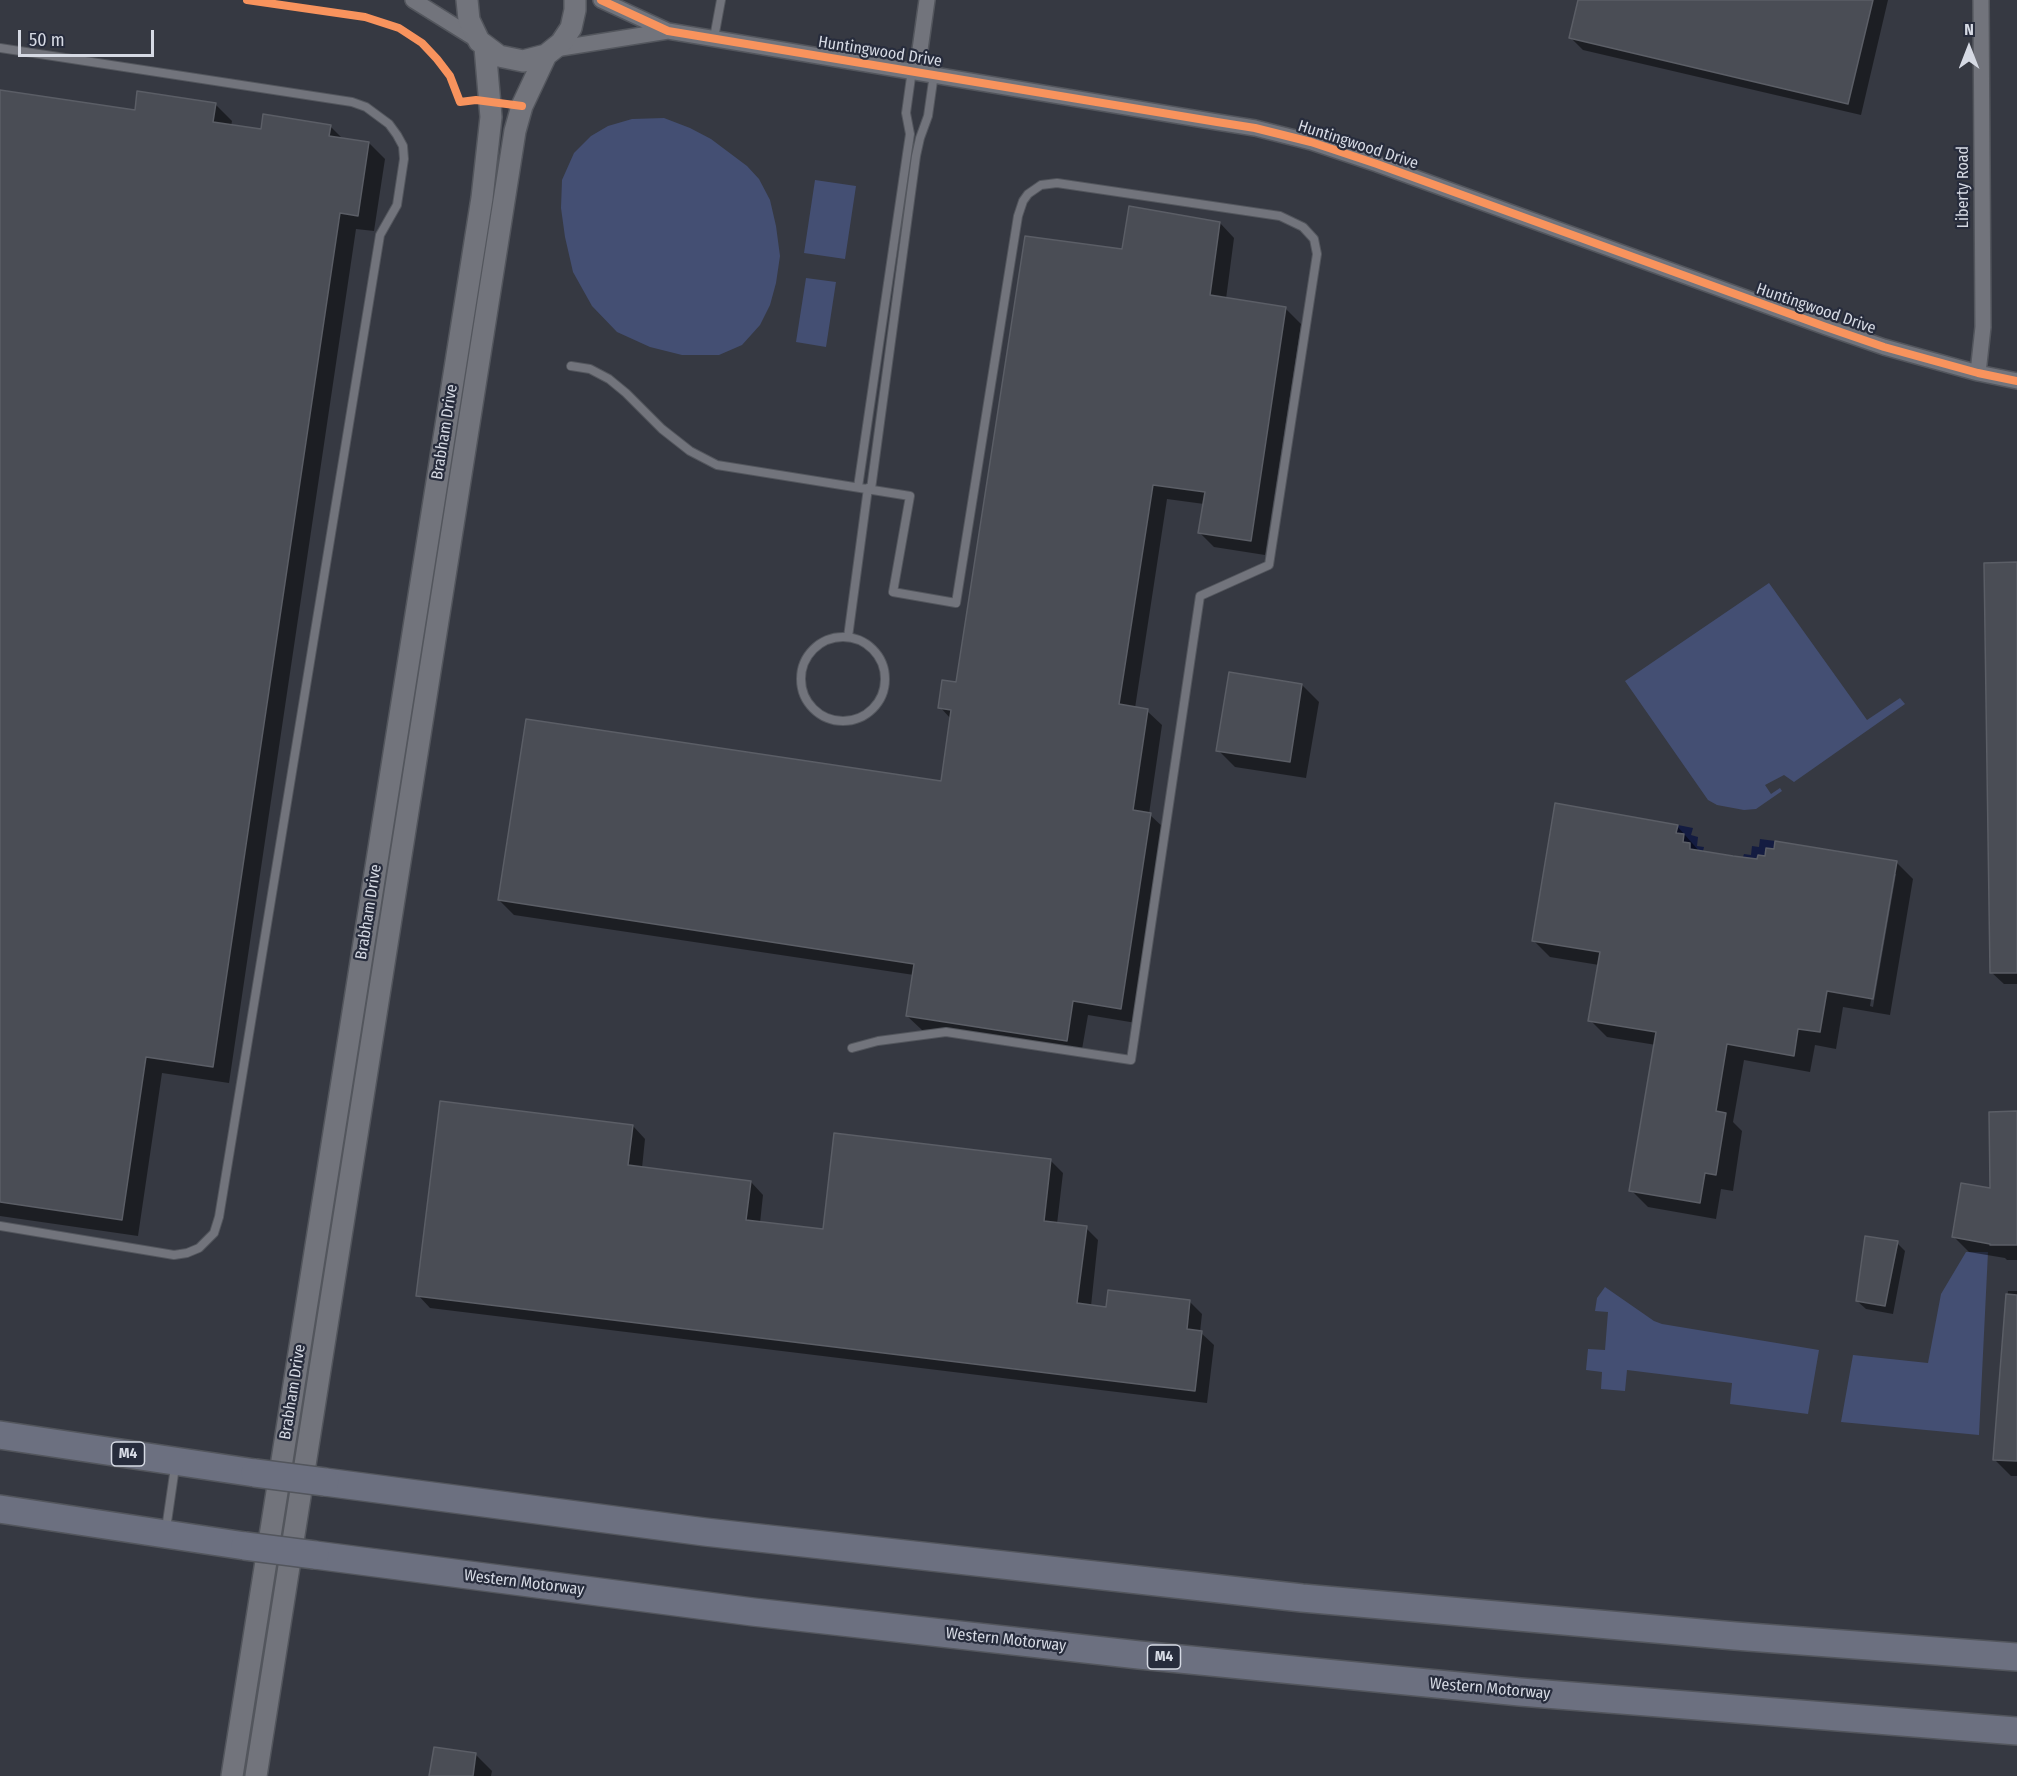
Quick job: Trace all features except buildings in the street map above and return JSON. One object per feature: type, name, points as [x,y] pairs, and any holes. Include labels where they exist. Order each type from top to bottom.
[{"type":"highway","name":"M4","points":[[0,1435],[255,1473],[705,1532],[1290,1596],[1735,1636],[2017,1657]]},
{"type":"highway","name":"Western Motorway","points":[[0,1509],[245,1546],[753,1612],[1128,1653],[1520,1692],[2017,1733]]},
{"type":"main road","name":"Brabham Drive","points":[[232,1776],[482,198],[491,117],[482,44],[468,20],[467,0]]},
{"type":"main road","name":"Brabham Drive","points":[[256,1776],[515,131],[522,106],[550,52],[567,36],[575,10],[575,0]]},
{"type":"main road","points":[[482,44],[499,56],[514,60],[531,60],[550,52]]},
{"type":"street","points":[[413,0],[482,44]]},
{"type":"street","name":"Huntingwood Drive","points":[[601,0],[668,31],[1245,127],[1311,142],[1392,169],[1884,347],[1978,373],[2017,381]]},
{"type":"street","points":[[915,71],[927,0]]},
{"type":"street","name":"Liberty Road","points":[[1978,373],[1983,327],[1981,0]]},
{"type":"street","name":"Huntingwood Drive","points":[[550,52],[668,31]]},
{"type":"lane","points":[[714,38],[721,0]]},
{"type":"lane","points":[[0,48],[352,102],[366,107],[389,124],[403,146],[404,159],[397,205],[380,235],[219,1217],[214,1233],[199,1248],[174,1255],[0,1226]]},
{"type":"lane","points":[[858,486],[910,134],[906,113],[915,71]]},
{"type":"lane","points":[[848,637],[916,156],[928,116],[934,74]]},
{"type":"lane","points":[[571,366],[590,369],[609,379],[662,429],[690,451],[717,465],[910,496],[893,592],[956,603],[1018,216],[1023,201],[1034,189],[1057,183],[1280,216],[1297,223],[1310,232],[1314,239],[1317,254],[1269,565],[1200,596],[1131,1060],[946,1032],[878,1041],[852,1048]]},
{"type":"lane","points":[[848,637],[868,645],[876,652],[885,670],[885,681],[879,701],[873,709],[855,719],[834,720],[824,716],[808,702],[803,693],[801,672],[813,650],[829,639],[848,637]]},
{"type":"lane","points":[[165,1534],[176,1461]]},
{"type":"shaded area","points":[[664,118],[711,139],[747,166],[759,179],[770,200],[780,256],[770,305],[760,325],[742,345],[719,355],[682,355],[650,347],[617,332],[592,306],[573,272],[561,208],[562,180],[574,153],[591,136],[608,126],[632,119]]},
{"type":"shaded area","points":[[815,180],[856,186],[845,259],[804,253]]},
{"type":"shaded area","points":[[806,278],[836,282],[826,347],[796,342]]},
{"type":"shaded area","points":[[1769,583],[1867,720],[1900,698],[1905,704],[1794,782],[1784,775],[1765,785],[1771,794],[1780,788],[1782,791],[1756,809],[1744,810],[1717,805],[1708,800],[1625,681]]},
{"type":"shaded area","points":[[1678,825],[1693,828],[1691,835],[1698,837],[1697,846],[1704,847],[1703,851],[1695,849],[1689,852],[1690,843],[1683,842],[1684,834],[1676,833]]},
{"type":"shaded area","points":[[1760,839],[1775,841],[1774,849],[1766,848],[1765,856],[1758,855],[1756,863],[1743,857],[1744,854],[1751,855],[1752,846],[1759,847]]},
{"type":"shaded area","points":[[1966,1252],[1988,1252],[1979,1435],[1841,1422],[1853,1355],[1928,1363],[1941,1294]]},
{"type":"shaded area","points":[[1605,1287],[1654,1321],[1662,1324],[1819,1350],[1808,1414],[1730,1404],[1732,1383],[1627,1370],[1625,1391],[1601,1389],[1602,1372],[1586,1370],[1588,1349],[1605,1350],[1608,1312],[1595,1311],[1597,1298]]},
{"type":"cycle path","points":[[247,0],[365,17],[399,28],[422,43],[437,59],[450,76],[460,102],[476,100],[522,106]]},
{"type":"cycle path","points":[[601,0],[668,31],[1255,128],[1311,142],[1884,347],[1978,373],[2017,381]]}]
